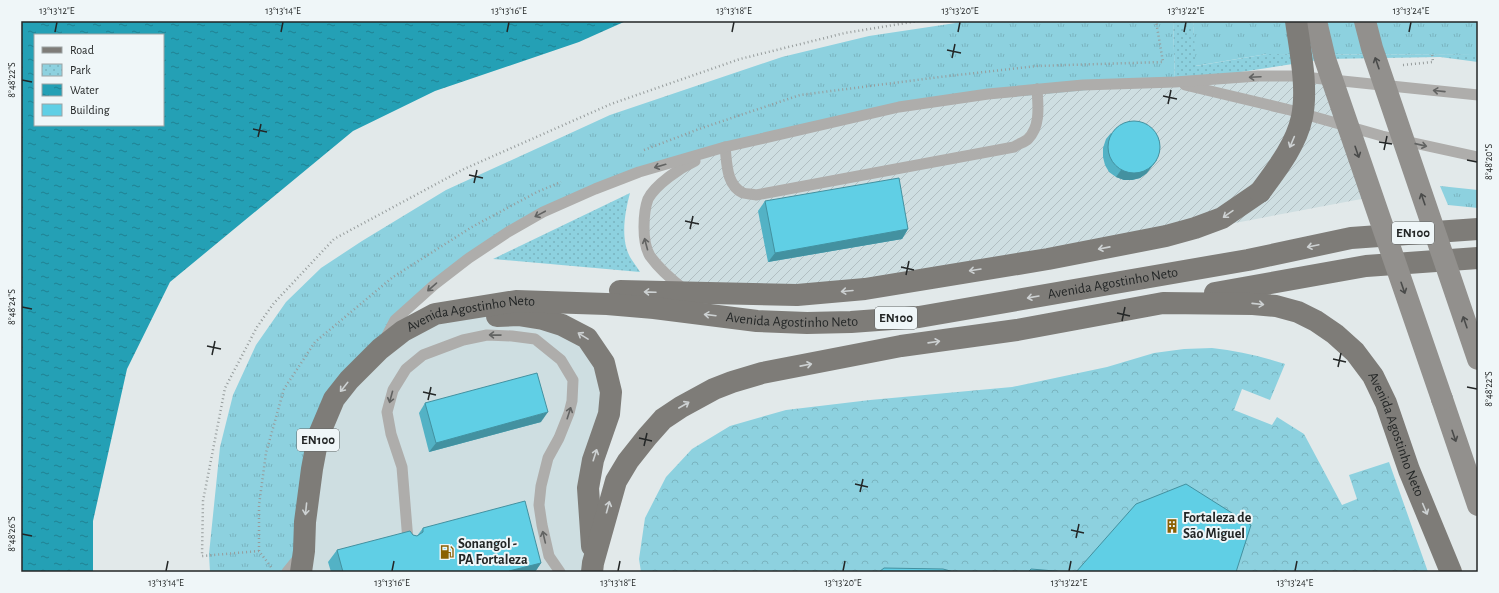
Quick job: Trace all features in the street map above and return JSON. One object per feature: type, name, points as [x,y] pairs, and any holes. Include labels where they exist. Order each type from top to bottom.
[{"type":"main road","points":[[436,314],[473,296],[518,290],[575,289],[797,295],[865,290],[1048,259],[1166,236],[1195,228],[1222,218],[1260,192],[1284,160],[1292,144],[1302,116],[1303,84],[1296,21]]},
{"type":"main road","name":"Avenida Agostinho Neto","points":[[302,562],[305,522],[318,438],[325,418],[334,400],[349,380],[380,348],[403,331],[436,314],[516,301],[615,304],[757,321],[852,322],[919,317],[1248,260],[1351,238],[1478,229]]},
{"type":"main road","points":[[1163,303],[1366,266],[1478,258]]},
{"type":"main road","name":"Avenida Agostinho Neto","points":[[593,567],[616,481],[628,461],[663,419],[681,407],[714,389],[762,373],[901,346],[1017,330],[1163,303],[1253,304],[1276,306],[1298,312],[1316,321],[1335,334],[1355,352],[1373,376],[1386,403],[1409,470],[1451,572]]},
{"type":"main road","points":[[436,314],[518,315],[562,325],[587,338],[604,363],[611,392],[609,414],[593,460],[588,488],[593,567]]},
{"type":"street","points":[[1316,21],[1325,59],[1478,505]]},
{"type":"street","points":[[1365,21],[1372,48],[1478,359]]},
{"type":"lane","points":[[380,348],[395,320],[434,285],[469,258],[508,232],[543,212],[595,189],[639,172],[725,147],[899,107],[988,94],[1083,85],[1175,82],[1258,76],[1294,76],[1478,95]]},
{"type":"lane","points":[[1175,82],[1290,110],[1382,136],[1478,157]]},
{"type":"lane","points":[[725,147],[728,175],[735,187],[743,193],[756,195],[1014,147],[1028,139],[1036,126],[1038,113],[1037,89]]},
{"type":"lane","points":[[689,293],[662,271],[649,255],[644,236],[644,217],[648,200],[658,186],[687,164],[725,147]]},
{"type":"lane","points":[[408,542],[402,467],[391,434],[387,412],[393,390],[406,369],[423,355],[463,340],[487,335],[535,339],[561,360],[572,380],[572,401],[569,413],[559,438],[548,458],[541,486],[540,505],[542,525],[549,556],[560,572]]},
{"type":"lane","points":[[287,572],[302,562]]},
{"type":"path","points":[[259,551],[202,556],[203,501],[225,388],[257,327],[274,303],[334,239],[464,170],[611,104],[740,59],[845,33],[918,21]]},
{"type":"path","points":[[1402,65],[1433,62],[1432,54]]},
{"type":"shaded area","points":[[1332,79],[1372,197],[1166,236],[797,295],[689,293],[649,255],[648,200],[675,173],[725,147],[899,107],[1083,85]]},
{"type":"shaded area","points":[[435,314],[543,319],[605,362],[593,460],[592,572],[301,572],[334,399]]},
{"type":"green space","points":[[969,21],[1173,21],[1175,82],[899,107],[639,172],[508,232],[395,320],[325,418],[301,572],[210,572],[209,554],[220,447],[233,395],[256,345],[286,302],[321,268],[362,241],[446,190],[610,115],[782,57],[869,36]]},
{"type":"green space","points":[[1173,21],[1193,21],[1196,66],[1267,54],[1478,55],[1478,62],[1440,57],[1325,59],[1175,82]]},
{"type":"green space","points":[[1193,21],[1478,21],[1478,55],[1267,54],[1195,66]]},
{"type":"green space","points":[[1440,186],[1478,190],[1478,208],[1448,205]]},
{"type":"green space","points":[[630,193],[624,225],[625,242],[630,257],[640,272],[493,259]]},
{"type":"green space","points":[[1212,348],[1249,354],[1285,364],[1270,400],[1242,389],[1234,410],[1272,425],[1277,417],[1304,434],[1342,505],[1357,499],[1349,475],[1389,462],[1428,572],[641,572],[639,559],[645,518],[666,477],[692,449],[730,426],[786,410],[870,400],[1012,387],[1107,367],[1154,353],[1184,349]]},
{"type":"water","points":[[21,21],[626,21],[579,42],[435,91],[353,131],[170,282],[127,369],[93,521],[93,572],[21,572]]},
{"type":"building","points":[[1129,121],[1139,121],[1153,128],[1160,142],[1160,152],[1153,166],[1139,173],[1129,173],[1119,169],[1112,162],[1108,152],[1108,142],[1112,132],[1119,125]]},
{"type":"building","points":[[899,178],[908,229],[775,253],[765,201]]},
{"type":"building","points":[[537,373],[548,412],[436,443],[425,403]]},
{"type":"building","name":"Fortaleza de São Miguel","points":[[1186,484],[1251,525],[1236,572],[1076,572],[1136,504]]},
{"type":"building","name":"Sonangol - PA Fortaleza","points":[[525,501],[541,563],[509,572],[343,572],[337,550],[410,531],[413,535],[417,536],[423,532],[423,528]]},
{"type":"building","points":[[884,568],[943,569],[954,572],[879,572]]},
{"type":"building","points":[[1031,569],[1066,572],[1028,572]]},
{"type":"place","name":"Fortaleza de São Miguel","points":[[1172,526]]},
{"type":"place","name":"Sonangol - PA Fortaleza","points":[[447,552]]}]
